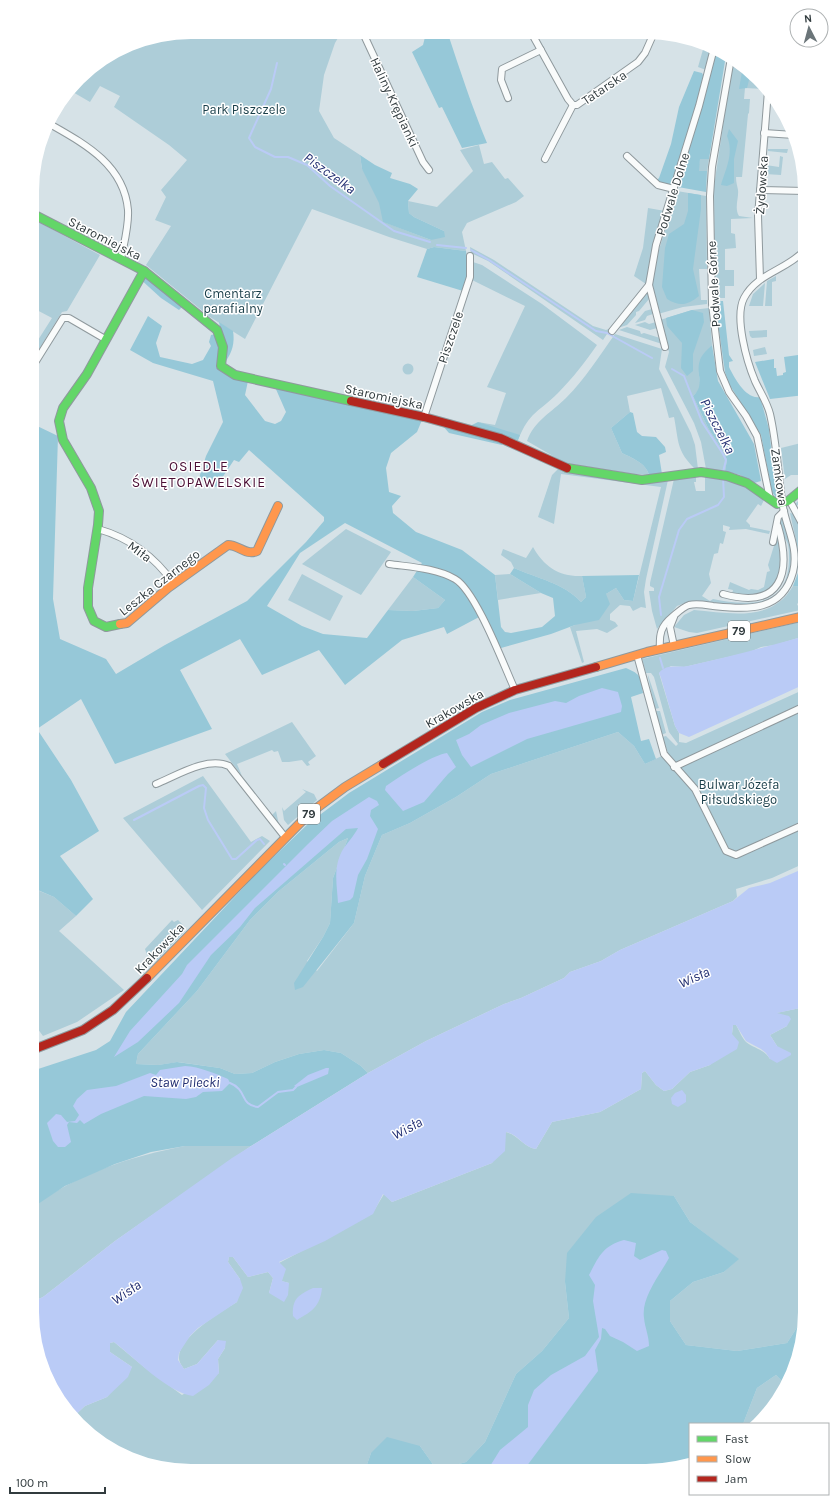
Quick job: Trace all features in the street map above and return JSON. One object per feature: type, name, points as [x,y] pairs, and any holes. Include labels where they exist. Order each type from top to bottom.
[{"type":"street","name":"Haliny Krępianki","points":[[366,39],[423,162],[429,170]]},
{"type":"street","points":[[535,39],[568,99],[573,105]]},
{"type":"street","name":"Tatarska","points":[[545,158],[573,105],[577,105],[638,62],[645,53],[651,39]]},
{"type":"street","points":[[508,98],[501,80],[502,69],[541,50]]},
{"type":"street","name":"Podwale Dolne","points":[[612,331],[649,285],[656,244],[674,189],[712,55]]},
{"type":"street","name":"Podwale Górne","points":[[730,64],[712,167],[710,188],[712,304],[720,371],[729,392],[746,416],[757,436],[770,499]]},
{"type":"street","name":"Żydowska","points":[[760,279],[758,256],[760,190],[767,98]]},
{"type":"street","points":[[54,126],[92,149],[101,157],[117,177],[122,188],[128,210],[121,259]]},
{"type":"street","points":[[764,133],[787,135]]},
{"type":"street","points":[[627,156],[658,185],[674,189]]},
{"type":"street","points":[[760,190],[798,191]]},
{"type":"street","name":"Staromiejska","points":[[39,217],[144,271],[217,330],[223,346],[221,366],[238,376],[424,416],[500,438],[558,465],[575,470],[649,481],[695,472],[727,476],[742,480],[783,507]]},
{"type":"street","name":"Piszczele","points":[[424,416],[470,277],[470,256]]},
{"type":"street","name":"Zamkowa","points":[[660,649],[662,628],[676,614],[691,605],[752,608],[767,604],[778,597],[790,580],[795,563],[793,542],[783,507],[770,413],[755,380],[742,333],[743,301],[752,286],[760,279],[798,257]]},
{"type":"street","name":"Leszka Czarnego","points":[[144,271],[85,377],[64,407],[59,421],[59,427],[64,440],[94,493],[99,512],[98,529],[86,603],[88,613],[96,622],[106,627],[113,627],[127,623],[174,584],[228,545],[234,545],[248,554],[257,551],[278,506]]},
{"type":"street","points":[[649,285],[665,347]]},
{"type":"street","points":[[39,356],[63,318],[69,318],[105,339]]},
{"type":"street","points":[[723,594],[754,598],[764,594],[775,586],[783,571],[784,564],[784,553],[778,526],[778,517],[783,507],[798,493]]},
{"type":"street","points":[[792,505],[798,516]]},
{"type":"street","points":[[773,542],[778,526]]},
{"type":"street","name":"Miła","points":[[98,529],[131,542],[157,563],[174,584]]},
{"type":"street","points":[[389,564],[443,573],[456,579],[463,585],[474,600],[516,690]]},
{"type":"street","points":[[674,646],[670,627],[676,614]]},
{"type":"street","name":"79","points":[[660,649],[798,618]]},
{"type":"street","name":"Krakowska","points":[[39,1047],[83,1030],[114,1010],[285,837],[310,813],[345,787],[476,708],[516,690],[660,649]]},
{"type":"street","points":[[637,655],[660,747],[674,767],[695,789],[726,851],[736,855],[798,827]]},
{"type":"street","points":[[674,767],[798,709]]},
{"type":"street","points":[[156,784],[206,764],[223,764],[229,766],[285,837]]},
{"type":"green space","name":"Park Piszczele","points":[[181,39],[337,39],[324,75],[319,111],[334,138],[360,155],[362,169],[388,190],[384,222],[431,240],[444,231],[414,217],[409,213],[408,201],[437,207],[473,171],[460,150],[479,145],[484,164],[492,162],[505,179],[508,178],[524,196],[516,202],[467,223],[462,232],[466,251],[434,247],[427,249],[312,209],[245,339],[210,317],[146,265],[171,226],[155,220],[166,197],[161,190],[187,160],[169,145],[114,107],[120,96],[100,86],[90,102],[75,93],[83,83],[98,70],[115,59],[152,44]]},
{"type":"green space","points":[[703,50],[710,54],[706,70],[698,67]]},
{"type":"green space","points":[[732,66],[754,83],[758,89],[745,88],[744,99],[750,99],[749,113],[742,177],[736,177],[738,190],[737,206],[739,216],[753,218],[731,219],[731,233],[735,234],[736,248],[725,249],[725,270],[734,270],[734,286],[725,286],[725,298],[715,298],[714,186]]},
{"type":"green space","points":[[768,149],[788,149],[787,153],[768,151]]},
{"type":"green space","points":[[780,156],[783,157],[781,175],[765,174],[766,165],[779,167]]},
{"type":"green space","points":[[700,158],[709,159],[707,171],[698,171]]},
{"type":"green space","points":[[677,191],[706,196],[707,269],[699,269],[701,300],[707,300],[707,304],[683,307],[658,314],[652,285],[655,263]]},
{"type":"green space","points":[[648,208],[665,211],[654,245],[646,284],[634,276],[643,248]]},
{"type":"green space","points":[[39,222],[100,255],[67,311],[62,312],[39,349],[39,339],[52,318],[39,311]]},
{"type":"green space","points":[[470,247],[494,260],[593,326],[606,330],[611,328],[603,340],[488,261],[471,253]]},
{"type":"green space","points":[[473,262],[482,265],[542,304],[597,345],[579,370],[563,388],[526,423],[518,440],[478,422],[495,425],[506,393],[487,387],[525,306],[472,280]]},
{"type":"green space","points":[[776,276],[776,281],[772,282],[772,306],[765,306],[767,281]]},
{"type":"green space","points":[[765,283],[763,306],[749,306],[753,294]]},
{"type":"green space","points":[[648,292],[649,299],[639,311],[636,312],[636,315],[627,325],[618,328]]},
{"type":"green space","points":[[709,308],[712,345],[701,363],[699,370],[700,387],[697,393],[693,396],[708,428],[724,452],[727,460],[725,471],[706,469],[701,442],[694,423],[665,367],[669,352],[660,320],[692,310]]},
{"type":"green space","points":[[652,309],[653,314],[647,316],[645,320],[635,323],[645,311]]},
{"type":"green space","points":[[645,322],[649,324],[656,322],[657,328],[650,330],[635,325]]},
{"type":"green space","points":[[627,327],[640,331],[641,334],[644,333],[660,338],[662,344],[619,330]]},
{"type":"green space","points":[[767,330],[767,337],[752,338],[749,331]]},
{"type":"green space","points":[[615,334],[662,349],[659,369],[691,433],[695,445],[698,469],[695,469],[681,451],[674,417],[669,418],[661,388],[627,396],[630,412],[611,428],[622,453],[642,464],[649,475],[565,463],[527,441],[530,434],[539,422],[566,398],[580,383]]},
{"type":"green space","points":[[765,347],[767,354],[754,356],[753,350]]},
{"type":"green space","points":[[406,364],[410,364],[412,365],[412,373],[406,374],[403,371],[403,367]]},
{"type":"green space","points":[[798,444],[798,475],[791,475],[785,479],[781,448]]},
{"type":"green space","points":[[558,469],[647,484],[668,480],[646,579],[644,592],[646,608],[641,607],[633,611],[630,606],[620,605],[610,614],[610,620],[615,622],[618,626],[607,633],[597,629],[576,631],[584,662],[582,663],[570,627],[575,625],[606,594],[616,588],[624,600],[633,601],[661,487],[561,474],[554,524],[538,517],[552,475]]},
{"type":"green space","points":[[696,476],[696,482],[694,482],[696,491],[705,491],[705,476],[737,483],[756,494],[764,500],[761,506],[758,504],[746,521],[750,527],[770,531],[769,534],[746,529],[729,530],[730,527],[723,525],[723,531],[726,532],[723,544],[720,543],[718,553],[714,554],[709,574],[711,583],[702,596],[710,601],[713,599],[738,603],[751,603],[763,601],[773,596],[781,588],[787,575],[789,558],[788,543],[783,537],[780,523],[781,518],[783,519],[790,547],[791,565],[789,574],[781,589],[775,595],[768,600],[751,605],[690,601],[677,606],[657,629],[649,591],[654,591],[654,588],[650,586],[650,583],[674,479]]},
{"type":"green space","points":[[790,513],[798,518],[798,549]]},
{"type":"green space","points":[[346,529],[391,552],[361,595],[302,564]]},
{"type":"green space","points":[[778,533],[781,551],[780,571],[777,580],[772,587],[765,593],[755,596],[732,594],[733,590],[728,589],[730,582],[749,590],[758,590],[764,587],[767,572],[770,571],[768,565]]},
{"type":"green space","points":[[533,547],[542,560],[553,569],[567,575],[582,576],[586,597],[581,602],[566,590],[514,568],[511,562],[501,555],[503,549],[526,558]]},
{"type":"green space","points":[[302,574],[343,596],[330,621],[288,600]]},
{"type":"green space","points":[[510,574],[541,593],[498,600],[495,575]]},
{"type":"green space","points":[[413,577],[445,600],[438,608],[413,611],[388,610]]},
{"type":"green space","points":[[793,586],[798,586],[798,611],[697,633],[674,627],[684,615],[694,610],[721,613],[749,613],[762,611],[774,606],[784,598]]},
{"type":"green space","name":"Bulwar Józefa Piłsudskiego","points":[[798,623],[798,638],[775,645],[761,647],[750,652],[684,667],[671,666],[659,673],[675,726],[679,733],[679,742],[686,743],[798,692],[798,866],[772,878],[736,889],[737,897],[733,901],[620,950],[601,961],[570,972],[564,978],[521,998],[504,1004],[426,1041],[368,1073],[361,1066],[341,1053],[324,1050],[299,1054],[275,1062],[252,1073],[235,1074],[220,1068],[178,1062],[158,1065],[136,1064],[138,1054],[197,991],[250,920],[279,891],[339,842],[348,838],[333,878],[330,923],[323,937],[307,961],[317,971],[354,923],[365,876],[382,835],[410,823],[456,797],[491,774],[618,732],[634,746],[645,764],[668,753],[662,737],[666,736],[676,746],[678,744],[669,732],[654,677],[651,673],[646,673],[642,659]]},
{"type":"green space","points":[[648,675],[659,708],[655,709]]},
{"type":"green space","points":[[656,711],[660,711],[666,733],[661,735]]},
{"type":"green space","points":[[292,722],[316,756],[308,762],[310,765],[307,766],[302,760],[282,762],[278,751],[274,752],[272,750],[237,764],[242,776],[225,754]]},
{"type":"green space","points":[[203,776],[251,842],[262,836],[270,841],[202,910],[123,818]]},
{"type":"green space","points":[[239,776],[245,780],[272,815],[276,811],[279,825]]},
{"type":"green space","points":[[302,789],[314,794],[317,800],[288,825],[284,820],[282,807],[284,811],[306,792]]},
{"type":"green space","points":[[39,891],[54,897],[76,916],[59,931],[124,990],[77,1022],[43,1036],[39,1031]]},
{"type":"green space","points":[[172,920],[174,922],[178,920],[185,927],[185,931],[157,960],[153,960],[147,955],[145,949]]},
{"type":"green space","points":[[798,1008],[798,1322],[798,1327],[787,1343],[737,1351],[686,1345],[670,1321],[670,1301],[693,1282],[724,1272],[738,1259],[690,1222],[674,1196],[565,1282],[569,1318],[542,1351],[516,1374],[485,1442],[466,1462],[459,1464],[433,1464],[420,1446],[371,1453],[367,1464],[171,1463],[142,1456],[115,1444],[98,1433],[83,1420],[78,1413],[85,1406],[107,1397],[132,1367],[110,1352],[110,1343],[114,1342],[144,1367],[182,1395],[219,1373],[218,1359],[225,1348],[218,1340],[197,1364],[184,1369],[179,1358],[185,1342],[193,1334],[211,1319],[237,1302],[240,1279],[228,1262],[229,1257],[233,1257],[248,1277],[268,1272],[273,1278],[269,1293],[289,1283],[281,1281],[279,1263],[372,1214],[384,1194],[392,1202],[492,1163],[505,1132],[514,1135],[531,1148],[536,1149],[552,1122],[600,1112],[641,1089],[642,1073],[645,1071],[656,1085],[664,1091],[672,1089],[690,1072],[710,1065],[732,1034],[733,1025],[736,1025],[746,1042],[762,1051],[770,1059],[777,1046],[770,1035],[787,1026],[776,1013]]},
{"type":"green space","points":[[185,1146],[251,1146],[115,1241],[39,1299],[39,1203],[67,1185],[85,1176],[125,1161]]},
{"type":"green space","points":[[776,1375],[781,1380],[767,1405],[754,1420],[750,1423],[743,1423],[757,1388]]},
{"type":"shaded area","points":[[424,39],[450,39],[471,102],[487,143],[462,148],[442,107],[439,108],[412,52],[423,45]]},
{"type":"shaded area","points":[[714,55],[725,61],[709,159],[700,159],[699,171],[707,171],[706,192],[678,187]]},
{"type":"shaded area","points":[[694,71],[702,73],[704,77],[673,186],[671,186],[656,181],[659,178],[671,144],[679,107]]},
{"type":"shaded area","points":[[742,73],[749,79],[747,88],[739,89]]},
{"type":"shaded area","points":[[729,129],[738,141],[734,159],[734,183],[727,186],[721,185],[727,167],[730,149],[727,136]]},
{"type":"shaded area","points":[[360,155],[375,165],[392,173],[390,178],[410,184],[418,189],[408,201],[409,213],[414,217],[444,231],[445,237],[431,240],[383,222],[379,203],[362,169]]},
{"type":"shaded area","points":[[688,193],[701,195],[701,209],[693,269],[699,296],[687,303],[680,304],[667,299],[662,287],[665,248],[669,234],[684,224],[688,211]]},
{"type":"shaded area","points":[[434,247],[466,251],[469,273],[463,291],[417,277],[427,249]]},
{"type":"shaded area","points":[[138,273],[148,278],[183,306],[179,310],[161,298],[138,277]]},
{"type":"shaded area","points":[[716,301],[723,301],[729,355],[733,361],[729,362],[729,367],[737,382],[745,391],[755,397],[760,397],[769,429],[777,499],[772,492],[761,435],[729,384],[725,372]]},
{"type":"shaded area","points":[[692,310],[703,313],[704,322],[693,354],[693,371],[687,376],[681,368],[682,343],[667,326],[666,318]]},
{"type":"shaded area","points":[[148,316],[162,326],[156,343],[160,357],[192,364],[203,360],[211,346],[209,342],[211,335],[216,334],[223,364],[248,381],[245,395],[265,421],[275,424],[281,421],[286,412],[275,387],[422,420],[417,432],[391,453],[386,468],[389,492],[401,496],[392,506],[393,513],[416,532],[462,550],[495,575],[501,627],[505,632],[511,633],[542,627],[555,616],[553,598],[541,593],[510,574],[514,568],[566,590],[581,602],[586,597],[582,576],[639,575],[633,601],[624,600],[616,588],[606,594],[610,604],[599,620],[575,625],[551,634],[501,648],[481,616],[447,634],[444,627],[402,640],[345,685],[319,650],[262,675],[240,639],[180,670],[212,729],[115,764],[81,699],[39,728],[39,427],[58,436],[53,599],[60,639],[106,659],[116,674],[165,645],[247,601],[306,542],[324,521],[324,517],[249,450],[239,462],[234,460],[216,487],[199,478],[206,456],[223,422],[213,381],[153,363],[130,350]],"holes":[[[345,523],[422,563],[413,577],[445,600],[438,608],[413,611],[388,610],[367,638],[323,634],[302,626],[267,606],[300,553]]]},
{"type":"shaded area","points":[[219,322],[233,331],[234,339],[230,354],[226,361]]},
{"type":"shaded area","points":[[712,345],[718,381],[754,444],[761,481],[754,483],[740,475],[725,471],[727,460],[724,452],[708,428],[693,396],[697,392],[700,383],[700,360]]},
{"type":"shaded area","points":[[798,355],[798,396],[770,399],[755,362],[774,359],[774,368],[776,368],[777,376],[783,375],[783,373],[786,372],[784,357]]},
{"type":"shaded area","points":[[630,412],[633,413],[637,432],[642,436],[656,437],[665,447],[666,452],[659,455],[662,474],[649,475],[642,464],[622,453],[611,428]]},
{"type":"shaded area","points":[[478,422],[520,435],[518,440],[470,426]]},
{"type":"shaded area","points":[[442,425],[503,442],[502,445],[449,433]]},
{"type":"shaded area","points":[[798,573],[798,586],[793,586]]},
{"type":"shaded area","points":[[626,668],[638,675],[641,680],[643,693],[631,697],[641,741],[649,739],[656,759],[645,764],[634,746],[618,732],[491,774],[456,797],[410,823],[382,835],[365,876],[354,923],[303,987],[295,990],[294,983],[323,937],[330,923],[333,878],[348,838],[339,842],[279,891],[250,920],[197,991],[138,1054],[136,1064],[158,1065],[177,1062],[220,1068],[235,1074],[252,1073],[275,1062],[299,1054],[324,1050],[341,1053],[361,1066],[368,1073],[251,1146],[185,1146],[151,1152],[115,1164],[65,1186],[39,1203],[39,1069],[96,1050],[110,1041],[126,1012],[260,870],[309,823],[349,793],[482,712],[510,700]]},
{"type":"shaded area","points":[[39,732],[71,780],[99,831],[60,856],[93,899],[76,916],[54,897],[39,891]]},
{"type":"shaded area","points":[[631,1193],[674,1196],[690,1222],[739,1259],[724,1272],[693,1282],[670,1301],[670,1321],[686,1345],[737,1351],[787,1343],[798,1327],[790,1361],[781,1380],[776,1375],[757,1388],[743,1423],[689,1423],[689,1458],[685,1459],[656,1464],[459,1464],[466,1462],[485,1442],[516,1374],[542,1351],[569,1318],[565,1282],[567,1253],[596,1217]]},
{"type":"shaded area","points":[[387,1437],[420,1446],[433,1464],[367,1464],[371,1453]]},
{"type":"water","points":[[798,638],[798,687],[689,737],[679,733],[675,726],[659,673],[665,668],[669,667],[688,666]]},
{"type":"water","points":[[602,688],[618,692],[622,706],[621,712],[527,739],[471,767],[462,755],[456,740],[469,734],[481,725],[509,713],[555,701],[566,703],[579,696]]},
{"type":"water","points":[[447,753],[456,767],[424,802],[403,811],[385,790],[386,786],[425,762]]},
{"type":"water","points":[[369,797],[377,801],[379,805],[371,810],[370,816],[378,829],[367,859],[358,875],[353,897],[350,900],[338,903],[336,883],[337,864],[342,851],[358,828],[346,829],[255,908],[240,927],[211,955],[179,1003],[138,1042],[114,1057],[130,1031],[182,974],[187,965],[332,821]]},
{"type":"water","name":"Wisła","points":[[798,871],[798,1008],[777,1013],[789,1016],[791,1019],[787,1026],[770,1035],[777,1046],[791,1053],[791,1055],[777,1063],[770,1059],[761,1049],[746,1041],[736,1025],[733,1025],[732,1034],[739,1042],[737,1049],[710,1065],[690,1072],[672,1089],[664,1091],[656,1085],[645,1071],[642,1073],[641,1089],[600,1112],[552,1122],[536,1149],[531,1148],[514,1135],[506,1132],[505,1151],[492,1163],[392,1202],[383,1194],[373,1214],[325,1241],[279,1262],[286,1269],[282,1281],[289,1283],[288,1295],[284,1302],[269,1293],[273,1278],[268,1272],[248,1277],[233,1257],[229,1257],[228,1262],[240,1279],[243,1288],[237,1302],[198,1328],[190,1336],[179,1353],[178,1360],[184,1369],[197,1364],[218,1340],[226,1341],[225,1348],[218,1359],[219,1373],[209,1385],[193,1396],[173,1389],[152,1374],[114,1342],[110,1343],[110,1352],[132,1367],[128,1377],[107,1397],[85,1406],[78,1413],[70,1405],[59,1388],[44,1351],[39,1322],[39,1299],[115,1241],[232,1158],[368,1073],[426,1041],[504,1004],[521,998],[564,978],[570,972],[601,961],[620,950],[733,901],[749,888],[770,883]]},
{"type":"water","name":"Staw Pilecki","points":[[185,1066],[196,1068],[228,1079],[230,1083],[222,1091],[203,1092],[196,1097],[186,1099],[144,1096],[101,1114],[84,1124],[80,1120],[77,1123],[69,1122],[67,1125],[71,1142],[65,1147],[58,1147],[53,1141],[47,1123],[56,1114],[61,1115],[67,1122],[75,1121],[79,1115],[73,1106],[77,1099],[87,1090],[116,1086],[150,1073],[156,1075],[160,1070]]},
{"type":"water","points":[[329,1068],[328,1074],[297,1087],[294,1086],[308,1075]]},
{"type":"water","points":[[682,1090],[686,1095],[686,1102],[678,1107],[672,1104],[671,1098],[675,1093]]},
{"type":"water","points":[[624,1240],[636,1243],[634,1256],[640,1260],[662,1250],[666,1251],[669,1258],[652,1286],[645,1302],[644,1318],[649,1346],[637,1351],[610,1336],[605,1329],[602,1328],[601,1339],[595,1350],[598,1371],[528,1464],[491,1464],[500,1450],[528,1427],[528,1405],[534,1390],[551,1375],[585,1356],[599,1337],[593,1301],[595,1285],[589,1275],[602,1253],[617,1242]]},
{"type":"water","points":[[313,1288],[322,1288],[317,1304],[311,1311],[297,1320],[293,1316],[293,1310],[297,1298]]},
{"type":"waterway","name":"Piszczelka","points":[[277,63],[271,89],[249,138],[255,147],[275,157],[288,157],[307,165],[330,186],[394,231],[430,242]]},
{"type":"waterway","name":"Piszczelka","points":[[437,245],[466,248]]},
{"type":"waterway","name":"Piszczelka","points":[[471,250],[489,260],[596,331],[607,333],[652,358]]},
{"type":"waterway","name":"Piszczelka","points":[[672,369],[684,376],[702,422],[726,460],[723,472]]},
{"type":"waterway","name":"Piszczelka","points":[[661,615],[659,597],[679,530],[687,519],[718,505],[724,497],[723,477]]},
{"type":"waterway","name":"Piszczelka","points":[[660,658],[663,668]]},
{"type":"waterway","points":[[134,820],[203,785],[206,788],[204,808],[208,820],[232,859],[236,859],[257,840],[260,839],[264,844]]},
{"type":"waterway","points":[[230,1083],[239,1089],[248,1103],[252,1106],[258,1107],[278,1092],[293,1090],[296,1087]]},
{"type":"traffic: fast","points":[[39,217],[144,271],[217,330],[223,347],[221,366],[235,375],[351,401]]},
{"type":"traffic: fast","points":[[120,624],[106,627],[94,621],[88,607],[88,588],[99,511],[91,488],[63,440],[59,421],[63,408],[87,374],[144,271]]},
{"type":"traffic: fast","points":[[567,468],[642,480],[701,472],[727,476],[747,483],[777,504],[788,501],[798,493]]},
{"type":"traffic: slow","points":[[120,624],[127,623],[168,588],[228,545],[232,545],[249,552],[257,551],[278,506]]},
{"type":"traffic: slow","points":[[596,667],[647,652],[798,618]]},
{"type":"traffic: slow","points":[[147,978],[310,813],[345,787],[383,764]]},
{"type":"traffic: jam","points":[[351,401],[424,417],[500,438],[567,468]]},
{"type":"traffic: jam","points":[[383,764],[476,708],[515,690],[596,667]]},
{"type":"traffic: jam","points":[[39,1047],[83,1030],[113,1010],[147,978]]},
{"type":"district","name":"OSIEDLE ŚWIĘTOPAWELSKIE","points":[[199,474]]},
{"type":"park label","name":"Cmentarz parafialny","points":[[233,300]]}]
